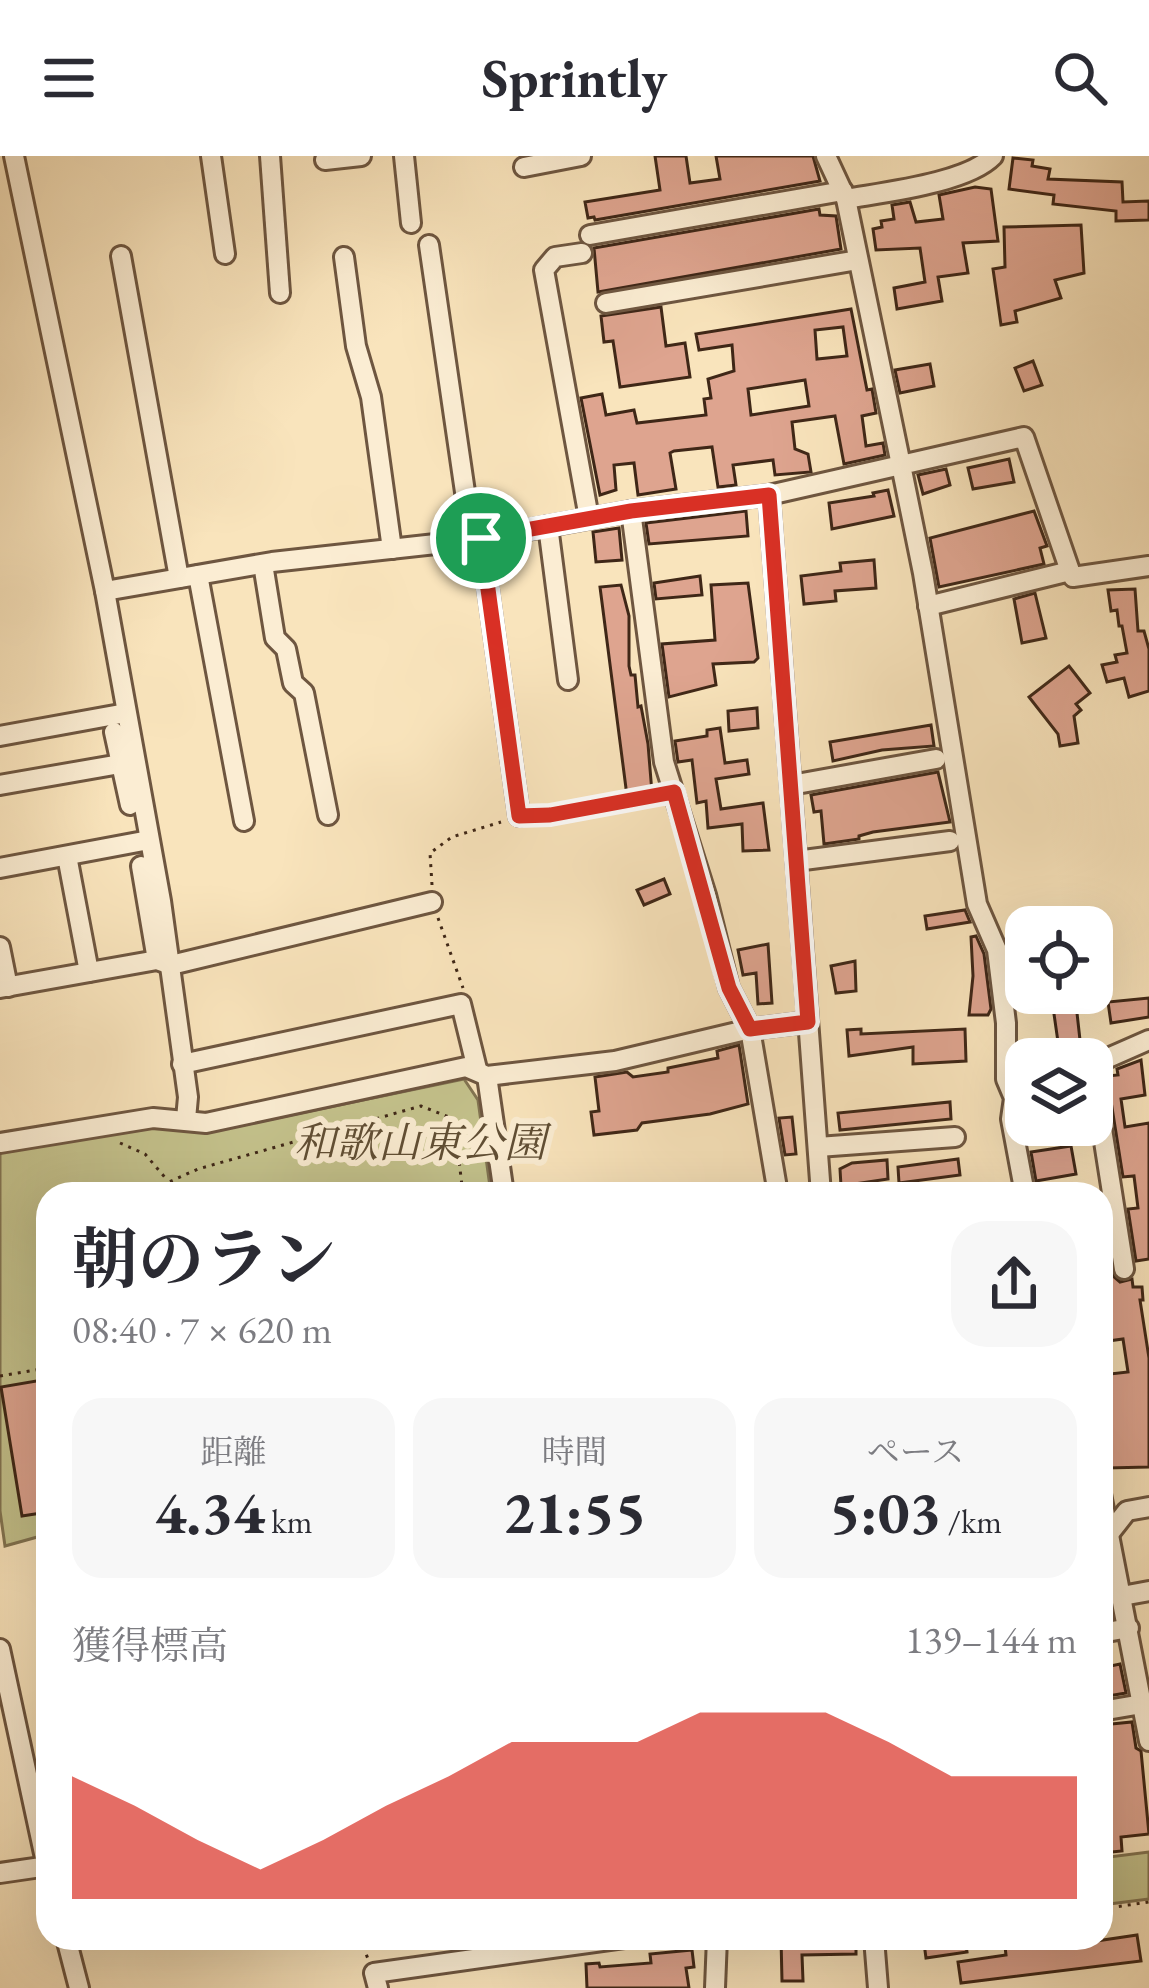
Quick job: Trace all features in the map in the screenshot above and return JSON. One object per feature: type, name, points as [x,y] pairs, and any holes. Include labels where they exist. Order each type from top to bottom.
[{"type":"street","points":[[14,156],[105,591],[149,840],[188,1097],[186,1119]]},
{"type":"street","points":[[212,156],[225,254]]},
{"type":"street","points":[[270,156],[280,293]]},
{"type":"street","points":[[325,160],[361,156]]},
{"type":"street","points":[[404,156],[412,223]]},
{"type":"street","points":[[524,167],[581,156]]},
{"type":"street","points":[[826,156],[844,195],[901,465],[976,904],[998,950],[1006,1038]]},
{"type":"street","points":[[590,518],[544,270],[555,256],[586,244],[965,172],[993,156]]},
{"type":"street","points":[[429,245],[519,816]]},
{"type":"street","points":[[121,256],[244,821]]},
{"type":"street","points":[[344,257],[356,346],[371,397],[392,549]]},
{"type":"street","points":[[606,303],[858,260]]},
{"type":"street","points":[[105,591],[263,564],[476,539],[631,511],[769,495],[1024,437],[1073,577],[1149,566]]},
{"type":"street","points":[[769,495],[820,1182]]},
{"type":"street","points":[[631,511],[656,711],[729,988],[750,1029],[776,1182]]},
{"type":"street","points":[[548,526],[568,680]]},
{"type":"street","points":[[263,564],[274,638],[286,649],[293,683],[304,693],[328,815]]},
{"type":"street","points":[[928,606],[1070,571]]},
{"type":"street","points":[[0,736],[126,713]]},
{"type":"street","points":[[114,731],[130,805]]},
{"type":"street","points":[[790,785],[935,759]]},
{"type":"street","points":[[0,785],[120,764]]},
{"type":"street","points":[[0,868],[149,840]]},
{"type":"street","points":[[796,861],[950,841]]},
{"type":"street","points":[[67,856],[89,972]]},
{"type":"street","points":[[141,866],[164,962]]},
{"type":"street","points":[[0,947],[4,988],[164,962],[432,902]]},
{"type":"street","points":[[182,1064],[461,1004],[482,1072],[502,1182]]},
{"type":"street","points":[[0,1143],[153,1118],[206,1123],[466,1067],[482,1072],[615,1061],[750,1029],[808,1022]]},
{"type":"street","points":[[1113,1056],[1149,1040]]},
{"type":"street","points":[[818,1147],[955,1137]]},
{"type":"street","points":[[1016,1146],[1023,1182]]},
{"type":"street","points":[[1105,1146],[1110,1182]]},
{"type":"street","points":[[1113,1198],[1124,1268]]},
{"type":"street","points":[[1113,1528],[1127,1511],[1149,1507]]},
{"type":"street","points":[[1113,1565],[1144,1696],[1149,1742]]},
{"type":"street","points":[[1122,1595],[1149,1591]]},
{"type":"street","points":[[1113,1631],[1129,1628]]},
{"type":"street","points":[[0,1649],[36,1813]]},
{"type":"street","points":[[1113,1707],[1144,1696]]},
{"type":"street","points":[[0,1873],[36,1869]]},
{"type":"street","points":[[69,1950],[79,1988]]},
{"type":"street","points":[[376,1980],[553,1950]]},
{"type":"street","points":[[715,1988],[717,1950]]},
{"type":"street","points":[[875,1950],[878,1988]]},
{"type":"path","points":[[469,1004],[432,902],[430,853],[452,837],[519,816],[550,815],[674,792]]},
{"type":"path","points":[[112,1139],[146,1154],[169,1182],[198,1169],[421,1106],[454,1119],[462,1182]]},
{"type":"path","points":[[0,1376],[36,1370]]},
{"type":"path","points":[[1113,1907],[1149,1902]]},
{"type":"path","points":[[365,1950],[376,1980]]},
{"type":"green space","name":"和歌山東公園","points":[[464,1079],[478,1100],[489,1182],[36,1182],[36,1537],[5,1546],[0,1511],[0,1152],[147,1127],[229,1128]]},
{"type":"green space","points":[[1149,1852],[1149,1899],[1113,1904],[1113,1856]]},
{"type":"building","points":[[655,156],[686,156],[690,183],[720,179],[716,156],[813,156],[820,181],[588,218],[585,202],[660,190]]},
{"type":"building","points":[[1013,158],[1033,160],[1032,166],[1050,169],[1048,179],[1122,182],[1123,202],[1149,201],[1149,220],[1116,221],[1116,211],[1053,204],[1054,195],[1009,189]]},
{"type":"building","points":[[975,187],[991,189],[998,241],[963,243],[968,273],[938,277],[942,301],[897,309],[894,288],[925,282],[920,248],[876,250],[873,229],[882,227],[881,221],[894,219],[892,205],[910,202],[916,222],[943,219],[939,195]]},
{"type":"building","points":[[819,209],[820,215],[836,216],[841,249],[598,292],[594,248]]},
{"type":"building","points":[[1081,225],[1084,273],[1055,280],[1061,298],[1015,311],[1017,322],[1001,325],[993,269],[1005,267],[1004,227]]},
{"type":"building","points":[[661,307],[666,346],[685,343],[690,377],[620,387],[613,341],[604,342],[601,316]]},
{"type":"building","points":[[851,309],[876,413],[862,416],[866,446],[883,443],[885,455],[844,464],[835,416],[792,422],[795,449],[808,454],[811,472],[775,475],[773,460],[733,465],[736,485],[718,487],[712,447],[674,451],[670,453],[676,489],[638,495],[634,463],[614,465],[616,490],[600,495],[581,398],[602,394],[606,415],[634,410],[637,423],[706,415],[704,399],[711,398],[708,379],[734,371],[732,345],[699,350],[696,334]],"holes":[[[843,327],[847,356],[817,359],[815,330]],[[805,380],[809,406],[751,415],[748,389]]]},
{"type":"building","points":[[1033,361],[1042,385],[1024,391],[1015,368]]},
{"type":"building","points":[[930,364],[934,386],[900,393],[895,370]]},
{"type":"building","points":[[1009,459],[1014,482],[973,489],[968,468]]},
{"type":"building","points":[[946,469],[950,485],[923,494],[918,475]]},
{"type":"building","points":[[888,490],[894,516],[832,529],[829,503]]},
{"type":"building","points":[[746,511],[748,536],[649,544],[646,523]]},
{"type":"building","points":[[1034,511],[1047,546],[1040,548],[1044,564],[939,587],[930,538]]},
{"type":"building","points":[[619,528],[622,560],[596,562],[593,532]]},
{"type":"building","points":[[874,560],[876,588],[835,591],[836,601],[804,604],[801,576],[841,571],[840,563]]},
{"type":"building","points":[[700,576],[702,595],[656,599],[654,583]]},
{"type":"building","points":[[748,583],[758,658],[713,664],[716,685],[669,697],[662,644],[715,640],[711,585]]},
{"type":"building","points":[[621,585],[629,616],[629,666],[635,675],[648,744],[652,793],[627,796],[600,587]]},
{"type":"building","points":[[1135,589],[1138,631],[1144,631],[1149,649],[1149,691],[1129,697],[1124,678],[1107,682],[1102,665],[1117,662],[1115,655],[1127,653],[1108,590]]},
{"type":"building","points":[[1035,593],[1046,638],[1022,643],[1014,599]]},
{"type":"building","points":[[1069,666],[1090,693],[1076,704],[1081,710],[1074,716],[1078,743],[1060,746],[1058,734],[1029,697]]},
{"type":"building","points":[[757,708],[758,728],[729,731],[728,711]]},
{"type":"building","points":[[931,725],[934,746],[882,750],[833,761],[830,742]]},
{"type":"building","points":[[720,728],[725,763],[747,760],[749,774],[716,779],[721,809],[763,803],[769,850],[743,851],[742,824],[708,828],[706,801],[697,803],[692,760],[678,762],[675,741],[707,736],[707,730]]},
{"type":"building","points":[[938,772],[950,822],[824,844],[821,811],[814,812],[811,795]]},
{"type":"building","points":[[664,879],[670,894],[644,905],[637,890]]},
{"type":"building","points":[[965,910],[970,922],[927,929],[925,916]]},
{"type":"building","points":[[976,936],[984,954],[988,1015],[969,1015],[971,937]]},
{"type":"building","points":[[768,944],[772,1003],[758,1004],[756,973],[743,975],[738,950]]},
{"type":"building","points":[[855,961],[856,991],[836,993],[831,966]]},
{"type":"building","points":[[1149,998],[1149,1017],[1111,1023],[1113,1002]]},
{"type":"building","points":[[1054,1014],[1077,1014],[1080,1038],[1057,1038]]},
{"type":"building","points":[[861,1029],[861,1034],[965,1029],[966,1061],[913,1064],[913,1047],[849,1056],[847,1030]]},
{"type":"building","points":[[739,1045],[748,1104],[594,1135],[591,1112],[599,1111],[595,1077],[668,1072],[668,1068],[718,1058],[717,1051]]},
{"type":"building","points":[[1141,1060],[1145,1095],[1121,1099],[1125,1127],[1149,1123],[1149,1259],[1136,1261],[1128,1209],[1138,1208],[1134,1176],[1123,1177],[1113,1114],[1117,1069]]},
{"type":"building","points":[[950,1102],[951,1119],[840,1130],[838,1113]]},
{"type":"building","points":[[792,1117],[796,1154],[785,1155],[779,1118]]},
{"type":"building","points":[[1071,1146],[1076,1174],[1036,1181],[1031,1152]]},
{"type":"building","points":[[958,1159],[960,1175],[899,1182],[898,1167]]},
{"type":"building","points":[[887,1160],[888,1179],[841,1182],[840,1169],[852,1163]]},
{"type":"building","points":[[1113,1276],[1120,1282],[1132,1279],[1133,1287],[1142,1287],[1149,1358],[1149,1467],[1113,1468],[1113,1374],[1128,1372],[1123,1339],[1113,1340]]},
{"type":"building","points":[[36,1381],[36,1514],[22,1516],[1,1387]]},
{"type":"building","points":[[1120,1664],[1126,1693],[1113,1695],[1113,1665]]},
{"type":"building","points":[[1132,1722],[1136,1748],[1141,1751],[1149,1834],[1121,1837],[1122,1851],[1113,1852],[1113,1724]]},
{"type":"building","points":[[1137,1935],[1141,1961],[961,1983],[958,1962],[1006,1955],[1005,1950],[1113,1950],[1113,1939]]},
{"type":"building","points":[[692,1950],[694,1967],[686,1968],[689,1988],[587,1988],[586,1964],[651,1963],[650,1954]]},
{"type":"building","points":[[781,1950],[856,1950],[856,1954],[802,1955],[803,1981],[782,1981]]},
{"type":"building","points":[[925,1950],[967,1950],[967,1952],[926,1958]]},
{"type":"route","points":[[769,495],[808,1022],[750,1029],[729,988],[674,792],[550,815],[519,816],[481,538],[631,511],[769,495]]}]
